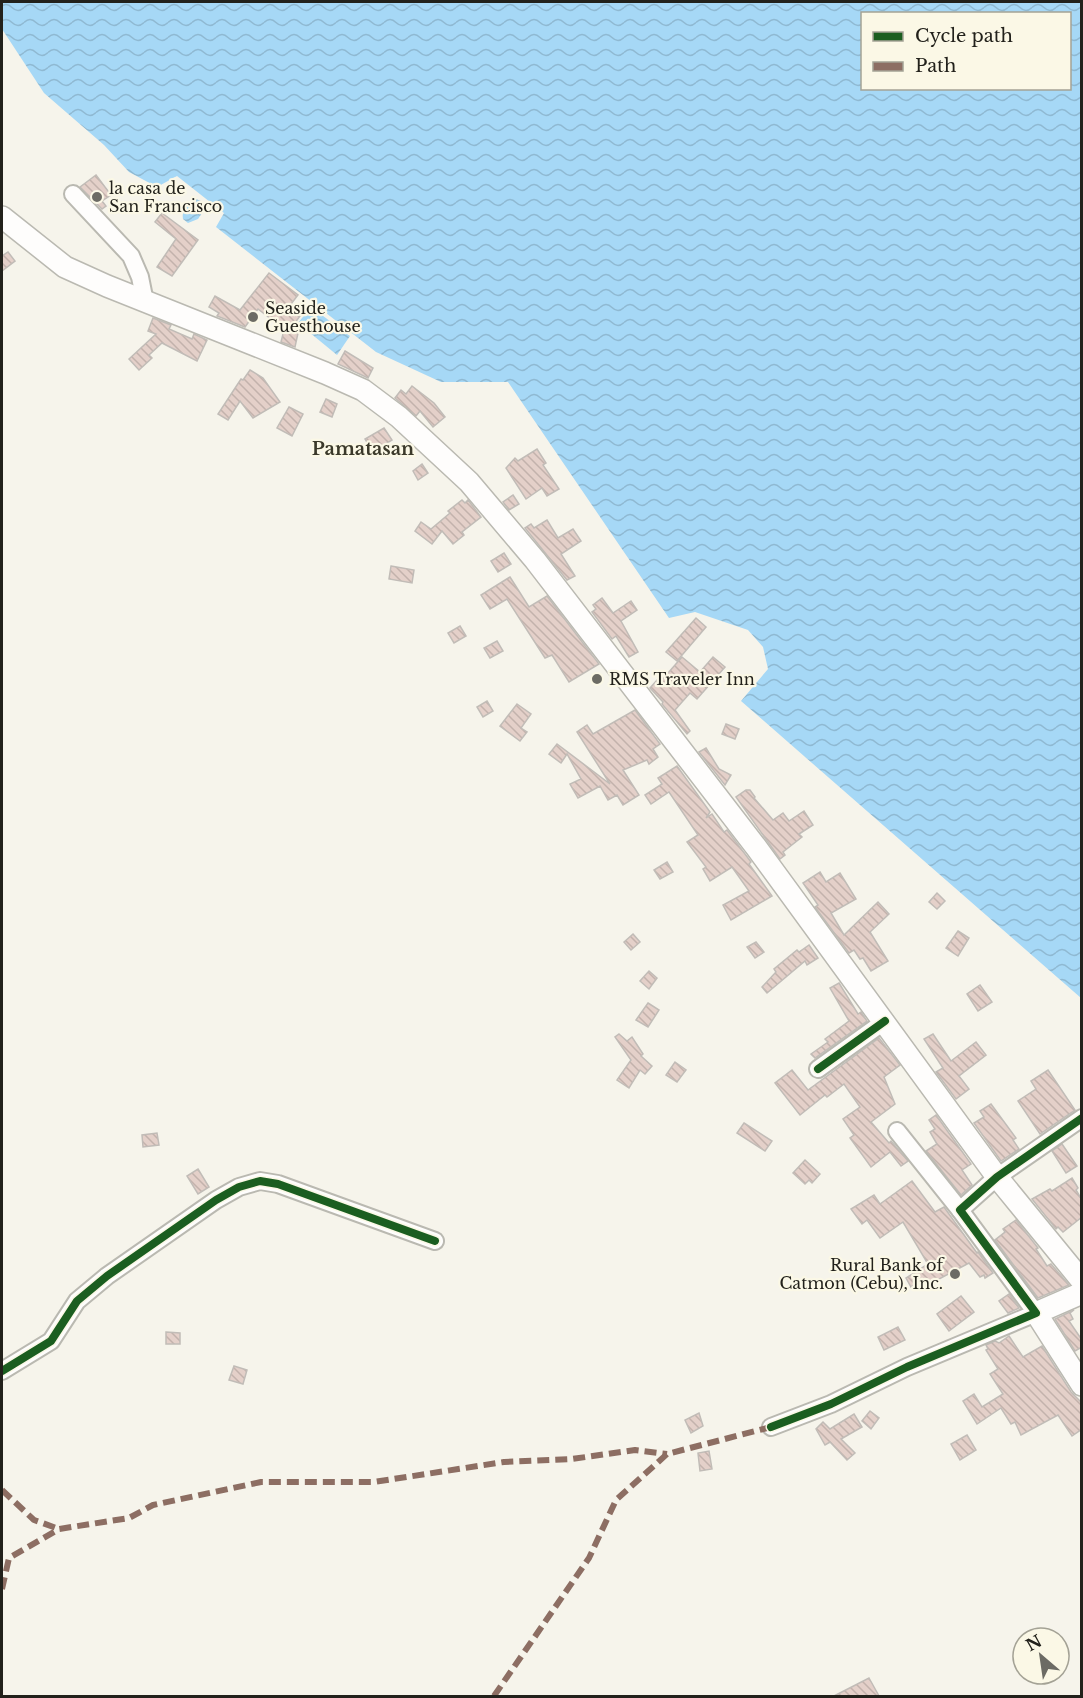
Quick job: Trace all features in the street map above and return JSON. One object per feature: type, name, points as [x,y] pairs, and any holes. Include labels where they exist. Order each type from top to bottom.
[{"type":"main road","points":[[2,217],[65,267],[145,302],[363,390],[399,417],[469,482],[556,587],[756,847],[997,1177],[1082,1281]]},
{"type":"main road","points":[[1082,1293],[1036,1313],[1082,1385]]},
{"type":"street","points":[[73,194],[131,256],[140,276],[145,302]]},
{"type":"street","points":[[818,1070],[885,1021]]},
{"type":"street","points":[[960,1210],[997,1177],[1080,1121]]},
{"type":"street","points":[[771,1427],[831,1404],[907,1367],[1036,1313],[960,1210],[897,1131]]},
{"type":"street","points":[[2,1371],[51,1341],[77,1300],[216,1200],[239,1187],[260,1181],[278,1184],[435,1241]]},
{"type":"water","points":[[2,2],[1081,2],[1081,998],[741,701],[768,669],[763,647],[748,630],[695,612],[669,618],[508,382],[441,382],[376,352],[216,227],[224,213],[177,176],[157,187],[129,172],[104,145],[44,93],[2,29]]},
{"type":"water","points":[[196,199],[203,202],[204,210],[198,219],[188,223],[183,219],[184,209]]},
{"type":"water","points":[[311,307],[350,336],[337,355],[298,323]]},
{"type":"building","points":[[96,175],[111,195],[102,201],[106,206],[102,209],[80,187]]},
{"type":"building","points":[[162,213],[198,240],[172,276],[157,267],[176,239],[155,222]]},
{"type":"building","points":[[8,252],[15,261],[2,271],[2,256]]},
{"type":"building","name":"Seaside Guesthouse","points":[[269,273],[298,295],[288,308],[300,316],[289,331],[298,333],[295,347],[281,342],[285,330],[258,309],[245,327],[217,316],[219,313],[209,307],[215,296],[240,310]]},
{"type":"building","points":[[153,318],[171,325],[169,329],[192,339],[194,334],[207,340],[197,361],[162,343],[149,355],[152,358],[139,370],[129,359],[156,334],[148,331]]},
{"type":"building","points":[[345,351],[373,368],[368,378],[338,364]]},
{"type":"building","points":[[250,370],[263,378],[280,402],[253,418],[240,401],[228,420],[218,414],[241,379],[243,380]]},
{"type":"building","points":[[412,386],[434,403],[445,417],[433,427],[420,411],[416,416],[395,398],[401,390],[406,394]]},
{"type":"building","points":[[326,399],[337,404],[332,417],[320,412]]},
{"type":"building","points":[[289,407],[303,414],[292,436],[277,428]]},
{"type":"building","points":[[384,428],[392,440],[373,452],[365,439]]},
{"type":"building","points":[[537,449],[546,463],[543,465],[559,489],[547,496],[542,488],[526,499],[506,468],[515,458],[518,461]]},
{"type":"building","points":[[422,464],[428,473],[418,480],[413,471]]},
{"type":"building","points":[[513,495],[519,504],[509,510],[503,502]]},
{"type":"building","points":[[462,500],[465,503],[468,500],[481,517],[462,532],[464,535],[453,544],[442,531],[432,544],[415,531],[421,522],[431,529]]},
{"type":"building","points":[[547,520],[558,538],[573,529],[581,541],[561,554],[575,576],[567,580],[525,528],[531,524],[534,528]]},
{"type":"building","points":[[504,553],[511,564],[498,572],[491,561]]},
{"type":"building","points":[[391,566],[414,570],[412,583],[389,579]]},
{"type":"building","points":[[510,577],[529,607],[547,596],[599,664],[569,682],[552,655],[545,658],[507,599],[490,609],[481,595]]},
{"type":"building","points":[[602,598],[613,613],[631,601],[637,610],[621,621],[638,652],[629,657],[616,636],[612,639],[592,612],[596,609],[593,605]]},
{"type":"building","points":[[696,618],[706,627],[677,661],[666,652]]},
{"type":"building","points":[[460,626],[466,636],[454,643],[448,633]]},
{"type":"building","points":[[497,641],[503,651],[490,658],[484,648]]},
{"type":"building","points":[[682,657],[700,672],[713,657],[725,667],[697,699],[690,693],[675,710],[690,731],[687,734],[650,688],[658,679],[661,681]]},
{"type":"building","points":[[487,701],[493,711],[483,717],[477,707]]},
{"type":"building","points":[[517,704],[531,714],[521,728],[527,732],[520,741],[500,726]]},
{"type":"building","points":[[635,710],[660,744],[653,749],[658,757],[649,764],[647,760],[623,770],[639,795],[623,805],[617,795],[608,800],[600,786],[578,798],[570,784],[581,779],[567,754],[561,763],[549,754],[557,744],[610,784],[577,732],[587,725],[593,734]]},
{"type":"building","points":[[726,724],[739,729],[735,739],[722,734]]},
{"type":"building","points":[[706,748],[719,769],[731,775],[725,785],[699,752]]},
{"type":"building","points":[[677,766],[710,812],[706,818],[712,814],[724,832],[727,830],[751,862],[749,864],[772,896],[731,920],[723,905],[749,891],[732,867],[710,881],[703,869],[706,867],[687,842],[698,835],[669,792],[651,804],[645,795],[662,784],[658,778]]},
{"type":"building","points":[[750,790],[773,820],[783,813],[789,821],[804,811],[813,825],[799,834],[802,837],[783,852],[785,855],[780,859],[736,797]]},
{"type":"building","points":[[667,862],[673,872],[660,879],[654,870]]},
{"type":"building","points":[[820,872],[826,882],[840,873],[856,899],[831,913],[844,935],[878,902],[889,914],[870,932],[888,961],[871,971],[863,958],[860,959],[854,950],[849,953],[815,907],[818,905],[803,883]]},
{"type":"building","points":[[937,893],[945,901],[937,909],[929,902]]},
{"type":"building","points":[[958,931],[969,938],[958,956],[946,948]]},
{"type":"building","points":[[633,934],[640,942],[631,950],[624,942]]},
{"type":"building","points":[[756,942],[764,952],[755,958],[747,947]]},
{"type":"building","points":[[809,945],[818,958],[807,965],[805,961],[767,993],[762,987],[776,972],[774,969],[797,950],[799,952]]},
{"type":"building","points":[[649,971],[657,978],[649,989],[640,981]]},
{"type":"building","points":[[839,983],[858,1014],[861,1012],[867,1021],[815,1058],[811,1054],[828,1042],[825,1039],[849,1021],[830,988]]},
{"type":"building","points":[[980,985],[992,1002],[978,1011],[967,994]]},
{"type":"building","points":[[648,1003],[659,1010],[648,1027],[636,1020]]},
{"type":"building","points":[[619,1034],[627,1041],[632,1037],[643,1054],[641,1056],[652,1066],[645,1074],[640,1070],[629,1088],[617,1080],[631,1060],[615,1037]]},
{"type":"building","points":[[933,1034],[951,1061],[976,1042],[986,1055],[959,1076],[969,1089],[956,1099],[936,1072],[943,1068],[924,1039]]},
{"type":"building","points":[[879,1038],[900,1065],[884,1077],[895,1104],[871,1122],[908,1161],[901,1166],[890,1152],[871,1167],[850,1138],[854,1135],[843,1119],[860,1107],[844,1084],[827,1097],[825,1095],[800,1115],[775,1083],[792,1070],[808,1090]]},
{"type":"building","points":[[675,1062],[686,1070],[677,1082],[666,1075]]},
{"type":"building","points":[[1048,1070],[1075,1110],[1040,1134],[1018,1101],[1036,1089],[1031,1081]]},
{"type":"building","points":[[991,1104],[1016,1138],[1013,1140],[1019,1149],[1001,1161],[974,1123],[984,1117],[980,1111]]},
{"type":"building","points":[[936,1115],[971,1164],[962,1170],[972,1185],[961,1195],[926,1151],[937,1144],[930,1132],[935,1129],[929,1120]]},
{"type":"building","points":[[744,1123],[772,1141],[765,1151],[737,1133]]},
{"type":"building","points":[[157,1133],[159,1145],[143,1147],[142,1135]]},
{"type":"building","points":[[1062,1144],[1077,1166],[1066,1173],[1052,1151]]},
{"type":"building","points":[[805,1160],[820,1174],[812,1183],[809,1180],[805,1184],[793,1173]]},
{"type":"building","points":[[198,1169],[209,1187],[198,1194],[187,1176]]},
{"type":"building","points":[[1072,1178],[1082,1200],[1082,1217],[1063,1232],[1058,1227],[1056,1229],[1032,1199],[1050,1189],[1052,1191]]},
{"type":"building","points":[[912,1181],[935,1212],[944,1207],[993,1273],[985,1278],[984,1275],[980,1277],[969,1263],[926,1286],[922,1280],[911,1287],[906,1278],[928,1264],[903,1222],[880,1238],[867,1220],[862,1224],[851,1209],[874,1195],[880,1204]]},
{"type":"building","points":[[1016,1220],[1038,1248],[1036,1249],[1047,1266],[1051,1264],[1069,1285],[1038,1298],[995,1240],[1005,1232],[1003,1229]]},
{"type":"building","points":[[1009,1294],[1019,1308],[1008,1313],[999,1301]]},
{"type":"building","points":[[961,1296],[974,1312],[949,1331],[937,1314]]},
{"type":"building","points":[[1074,1310],[1070,1313],[1073,1319],[1069,1321],[1082,1340],[1082,1347],[1075,1351],[1055,1319]]},
{"type":"building","points":[[898,1327],[905,1340],[884,1350],[878,1337]]},
{"type":"building","points":[[166,1332],[180,1333],[180,1344],[166,1344]]},
{"type":"building","points":[[1009,1336],[1023,1357],[1042,1346],[1071,1392],[1082,1403],[1082,1429],[1072,1436],[1058,1415],[1021,1435],[1015,1422],[1011,1424],[1001,1408],[977,1424],[963,1401],[974,1394],[982,1407],[1003,1394],[990,1374],[998,1369],[986,1350],[988,1349],[986,1345],[995,1341],[999,1343]]},
{"type":"building","points":[[234,1366],[247,1370],[243,1384],[229,1380]]},
{"type":"building","points":[[870,1411],[879,1418],[871,1429],[862,1421]]},
{"type":"building","points":[[699,1413],[703,1426],[691,1433],[685,1420]]},
{"type":"building","points":[[854,1414],[862,1427],[841,1439],[855,1453],[847,1460],[830,1442],[825,1445],[816,1429],[823,1422],[830,1429]]},
{"type":"building","points":[[967,1435],[976,1450],[960,1460],[951,1444]]},
{"type":"building","points":[[709,1451],[712,1469],[700,1471],[698,1453]]},
{"type":"building","points":[[869,1678],[879,1696],[834,1696]]},
{"type":"marked path","points":[[494,1696],[589,1558],[616,1500],[667,1454],[771,1427]]},
{"type":"marked path","points":[[2,1589],[9,1558],[59,1529],[129,1518],[153,1505],[261,1482],[374,1482],[504,1462],[572,1459],[635,1450],[667,1454]]},
{"type":"marked path","points":[[2,1490],[34,1520],[59,1529]]},
{"type":"cycle path","points":[[818,1069],[885,1021]]},
{"type":"cycle path","points":[[771,1427],[831,1404],[907,1367],[1036,1313],[960,1210],[997,1177],[1082,1118]]},
{"type":"cycle path","points":[[2,1371],[51,1341],[77,1301],[107,1276],[216,1200],[239,1187],[260,1181],[278,1184],[435,1241]]},
{"type":"place","name":"la casa de San Francisco","points":[[97,197]]},
{"type":"place","name":"Seaside Guesthouse","points":[[253,317]]},
{"type":"place","name":"RMS Traveler Inn","points":[[597,679]]},
{"type":"place","name":"Rural Bank of Catmon (Cebu), Inc.","points":[[955,1274]]},
{"type":"district","name":"Pamatasan","points":[[363,449]]}]
